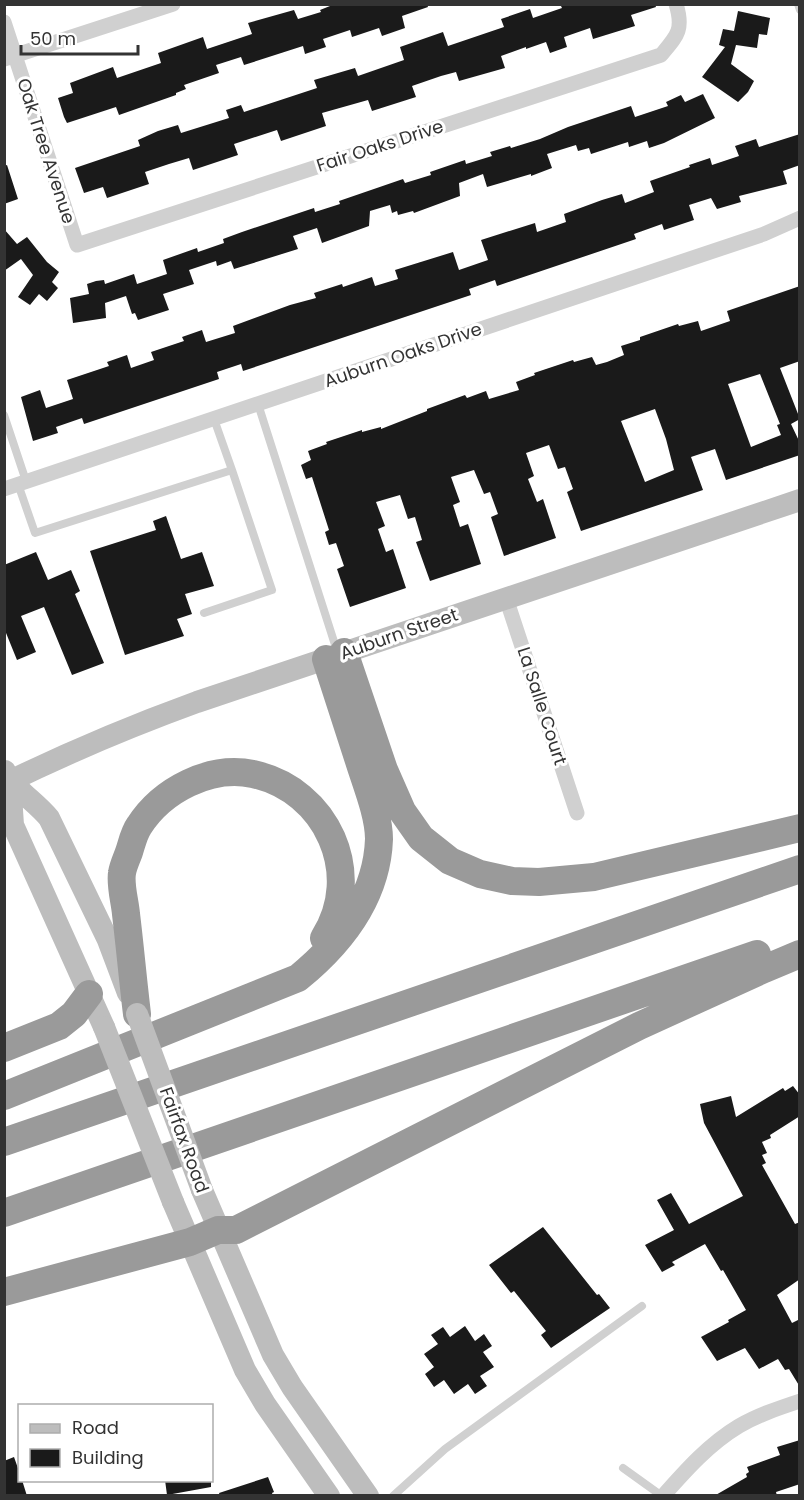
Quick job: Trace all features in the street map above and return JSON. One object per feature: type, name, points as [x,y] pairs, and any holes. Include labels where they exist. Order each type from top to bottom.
[{"type":"highway","points":[[336,655],[402,811],[421,838],[450,861],[480,874],[512,881],[539,882],[594,877],[800,828]]},
{"type":"highway","points":[[4,1096],[298,978],[322,958],[347,929],[363,901],[375,867],[379,838],[372,800],[336,655]]},
{"type":"highway","points":[[137,1014],[122,873],[138,827],[162,799],[190,783],[219,774],[253,774],[284,786],[308,803],[327,827],[340,857],[342,877],[338,908],[326,936],[307,958],[260,994]]},
{"type":"highway","points":[[4,1142],[800,869]]},
{"type":"highway","points":[[4,1213],[800,939]]},
{"type":"highway","points":[[4,1292],[189,1242],[218,1230],[236,1230],[639,1026],[800,954]]},
{"type":"highway","points":[[4,1048],[59,1026],[74,1014],[90,994]]},
{"type":"main road","name":"Auburn Street","points":[[6,779],[132,726],[336,655],[800,500]]},
{"type":"main road","name":"Fairfax Road","points":[[6,779],[12,825],[90,994],[172,1202],[245,1370],[265,1404],[329,1496]]},
{"type":"main road","name":"Fairfax Road","points":[[6,779],[39,806],[49,818],[108,940],[202,1190],[273,1355],[292,1387],[368,1496]]},
{"type":"street","points":[[10,57],[173,4]]},
{"type":"street","name":"Fair Oaks Drive","points":[[77,245],[660,55],[676,37],[681,19],[676,4]]},
{"type":"street","name":"Oak Tree Avenue","points":[[4,22],[10,57],[77,245]]},
{"type":"street","name":"Auburn Oaks Drive","points":[[16,485],[764,234],[800,218]]},
{"type":"street","name":"La Salle Court","points":[[506,598],[577,813]]},
{"type":"street","points":[[662,1496],[715,1442],[764,1413],[800,1401]]},
{"type":"lane","points":[[798,4],[800,10]]},
{"type":"lane","points":[[258,404],[336,655]]},
{"type":"lane","points":[[4,415],[16,485],[35,533],[232,470]]},
{"type":"lane","points":[[204,613],[272,590],[214,419]]},
{"type":"lane","points":[[393,1496],[445,1449],[642,1306]]},
{"type":"lane","points":[[623,1468],[662,1496]]},
{"type":"building","points":[[335,4],[427,4],[428,7],[402,16],[405,28],[382,36],[379,28],[352,37],[350,30],[323,39],[326,47],[305,54],[303,46],[244,65],[241,57],[216,65],[219,73],[184,85],[186,89],[176,95],[119,115],[116,107],[67,123],[64,117],[58,98],[73,93],[70,83],[113,67],[117,78],[161,63],[158,53],[203,37],[207,49],[252,34],[248,23],[294,10],[298,19],[321,12],[320,10]]},
{"type":"building","points":[[560,4],[655,4],[656,7],[631,15],[635,26],[593,39],[590,28],[564,37],[567,47],[550,53],[546,42],[526,49],[526,47],[501,56],[505,68],[459,81],[456,72],[441,76],[412,86],[416,97],[372,111],[368,100],[322,113],[326,126],[281,141],[277,130],[234,144],[238,155],[193,170],[189,158],[145,172],[149,184],[107,198],[103,187],[84,193],[75,168],[140,146],[138,140],[158,131],[178,125],[181,133],[229,118],[226,110],[241,105],[244,112],[317,88],[314,80],[355,68],[358,76],[404,60],[400,47],[443,32],[448,46],[504,27],[501,19],[530,9],[533,18],[562,8]]},
{"type":"building","points":[[738,11],[770,18],[767,35],[759,34],[757,48],[736,45],[731,64],[754,81],[748,92],[738,102],[702,77],[725,47],[719,45],[723,29],[734,31]]},
{"type":"building","points":[[703,94],[715,118],[664,143],[649,148],[647,141],[629,147],[628,142],[591,154],[589,148],[578,151],[576,145],[547,154],[552,168],[531,176],[531,174],[487,187],[483,174],[459,183],[460,196],[414,213],[413,211],[398,215],[397,211],[392,213],[390,205],[370,211],[369,226],[322,243],[317,228],[293,236],[298,249],[234,269],[231,261],[217,266],[216,261],[189,270],[194,284],[163,294],[169,310],[138,320],[135,313],[132,314],[126,296],[105,303],[106,318],[73,323],[70,298],[89,294],[87,284],[104,280],[105,284],[134,274],[137,284],[167,274],[163,260],[197,248],[198,252],[224,243],[223,239],[242,232],[314,208],[315,212],[340,204],[339,201],[403,179],[405,183],[431,175],[430,172],[465,160],[466,164],[492,156],[490,152],[540,139],[631,106],[635,117],[668,106],[666,102],[681,95],[685,102]]},
{"type":"building","points":[[800,134],[800,165],[783,171],[787,184],[739,196],[741,202],[717,209],[711,198],[689,205],[694,220],[664,230],[662,224],[634,234],[636,239],[497,286],[495,280],[469,289],[471,295],[243,371],[241,364],[217,372],[219,379],[84,424],[82,418],[56,427],[58,433],[33,441],[21,397],[40,390],[46,408],[73,399],[67,380],[109,366],[107,362],[127,355],[131,368],[154,360],[151,352],[184,341],[182,337],[202,330],[206,342],[235,333],[233,326],[316,298],[314,293],[342,284],[343,287],[372,277],[375,286],[398,279],[395,270],[453,252],[459,270],[488,260],[481,240],[535,223],[537,232],[566,222],[564,214],[622,194],[625,203],[654,192],[650,181],[710,158],[712,165],[739,156],[735,146],[756,139],[759,147]]},
{"type":"building","points":[[7,165],[18,199],[4,204],[4,166]]},
{"type":"building","points":[[4,229],[17,244],[27,237],[47,262],[59,272],[52,282],[58,288],[47,301],[39,294],[30,305],[18,297],[33,275],[21,259],[4,271]]},
{"type":"building","points":[[800,286],[800,361],[780,368],[800,419],[791,424],[800,443],[800,455],[726,480],[715,449],[691,457],[703,490],[581,531],[567,492],[573,489],[565,467],[558,469],[549,445],[526,453],[534,476],[528,479],[537,502],[543,499],[556,538],[504,556],[491,517],[498,514],[490,492],[484,494],[474,470],[451,477],[460,502],[453,505],[460,527],[468,524],[481,564],[430,581],[416,542],[422,540],[415,517],[408,519],[400,495],[376,502],[385,526],[378,529],[386,552],[393,549],[406,588],[350,607],[337,569],[344,566],[336,543],[329,545],[325,532],[329,530],[312,477],[306,479],[301,465],[311,460],[308,451],[327,444],[326,442],[362,430],[362,432],[381,427],[381,429],[465,395],[467,398],[486,391],[489,399],[519,390],[516,382],[535,375],[534,373],[573,360],[574,362],[592,357],[596,365],[607,362],[624,355],[621,346],[678,324],[679,326],[698,321],[701,331],[730,321],[727,311]],"holes":[[[760,374],[780,424],[777,425],[781,435],[751,447],[728,384]],[[655,409],[674,470],[645,482],[621,421]]]},
{"type":"building","points":[[166,516],[181,559],[202,552],[214,586],[185,594],[192,614],[177,619],[184,636],[125,655],[90,551],[156,530],[153,521]]},
{"type":"building","points":[[36,552],[48,580],[71,570],[80,591],[75,594],[104,663],[72,675],[44,607],[21,616],[36,652],[17,660],[4,628],[4,565]]},
{"type":"building","points":[[793,1086],[800,1095],[800,1116],[762,1142],[767,1153],[762,1155],[766,1163],[762,1165],[795,1224],[800,1222],[800,1279],[777,1295],[792,1323],[800,1319],[800,1387],[789,1369],[785,1370],[778,1359],[759,1369],[745,1348],[717,1361],[701,1337],[746,1310],[705,1244],[672,1262],[675,1265],[662,1272],[645,1245],[674,1230],[657,1200],[671,1193],[689,1224],[743,1196],[704,1123],[700,1104],[731,1096],[736,1117],[783,1088],[785,1091]]},
{"type":"building","points":[[543,1227],[610,1308],[551,1348],[541,1335],[546,1331],[514,1291],[511,1293],[489,1265]]},
{"type":"building","points":[[465,1326],[475,1341],[484,1334],[492,1346],[483,1352],[494,1367],[480,1376],[487,1386],[475,1394],[468,1384],[454,1394],[444,1380],[434,1387],[425,1374],[434,1367],[424,1354],[438,1344],[431,1335],[443,1327],[450,1337]]},
{"type":"building","points":[[800,1440],[800,1484],[776,1492],[777,1496],[714,1496],[747,1477],[746,1474],[749,1472],[747,1467],[780,1455],[777,1447]]},
{"type":"building","points":[[14,1457],[18,1468],[18,1482],[23,1482],[27,1496],[4,1496],[4,1461]]},
{"type":"building","points":[[268,1477],[274,1492],[273,1496],[220,1496],[219,1493]]},
{"type":"building","points":[[165,1482],[211,1482],[211,1487],[167,1495]]}]
